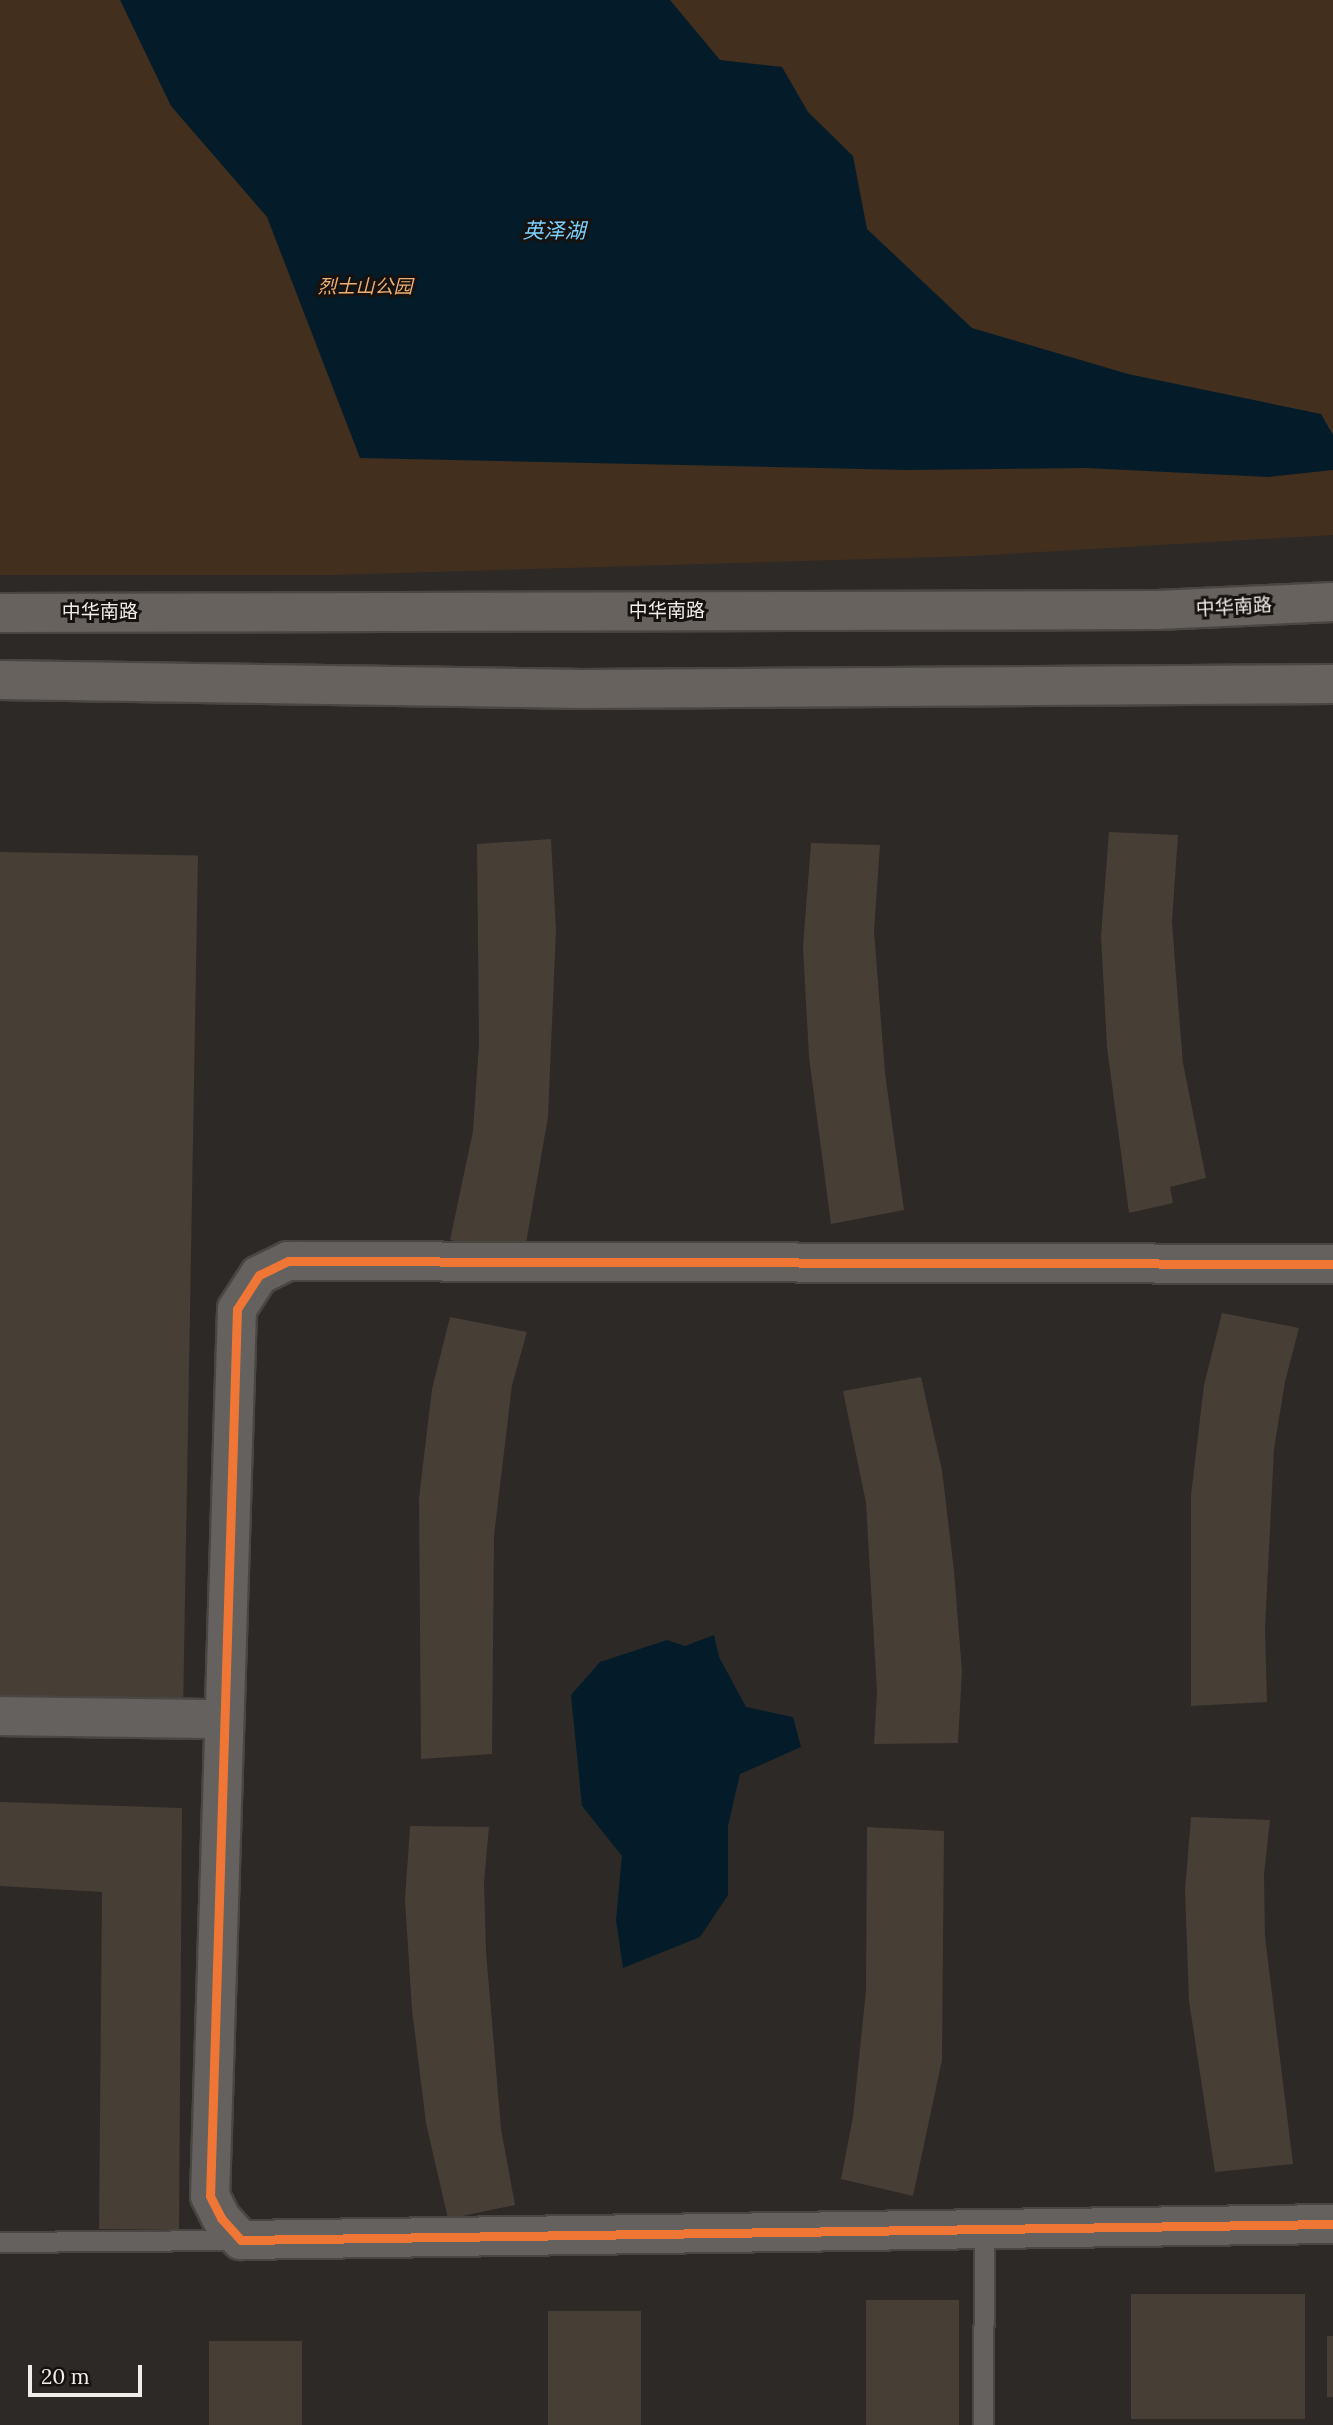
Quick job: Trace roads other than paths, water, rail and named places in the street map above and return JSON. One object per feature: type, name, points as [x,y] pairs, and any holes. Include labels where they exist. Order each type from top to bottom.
[{"type":"main road","name":"中华南路","points":[[0,613],[1157,610],[1333,602]]},
{"type":"main road","points":[[0,680],[583,689],[1333,684]]},
{"type":"street","points":[[1333,1264],[288,1261],[259,1275],[237,1309],[210,2196],[221,2218],[241,2240],[1333,2224]]},
{"type":"street","points":[[0,1716],[224,1719]]},
{"type":"lane","points":[[983,2425],[984,2230]]},
{"type":"lane","points":[[0,2242],[241,2240]]},
{"type":"water","name":"英泽湖","points":[[120,0],[670,0],[720,60],[782,67],[808,112],[853,156],[867,229],[972,328],[1128,374],[1321,414],[1333,435],[1333,470],[1268,477],[1086,468],[907,470],[360,458],[267,217],[171,106]]},
{"type":"water","points":[[714,1635],[719,1657],[746,1707],[793,1717],[801,1747],[740,1774],[728,1826],[728,1895],[700,1937],[623,1968],[616,1920],[622,1856],[582,1806],[571,1695],[600,1662],[667,1640],[685,1646]]},
{"type":"park label","name":"烈士山公园","points":[[365,287]]}]
